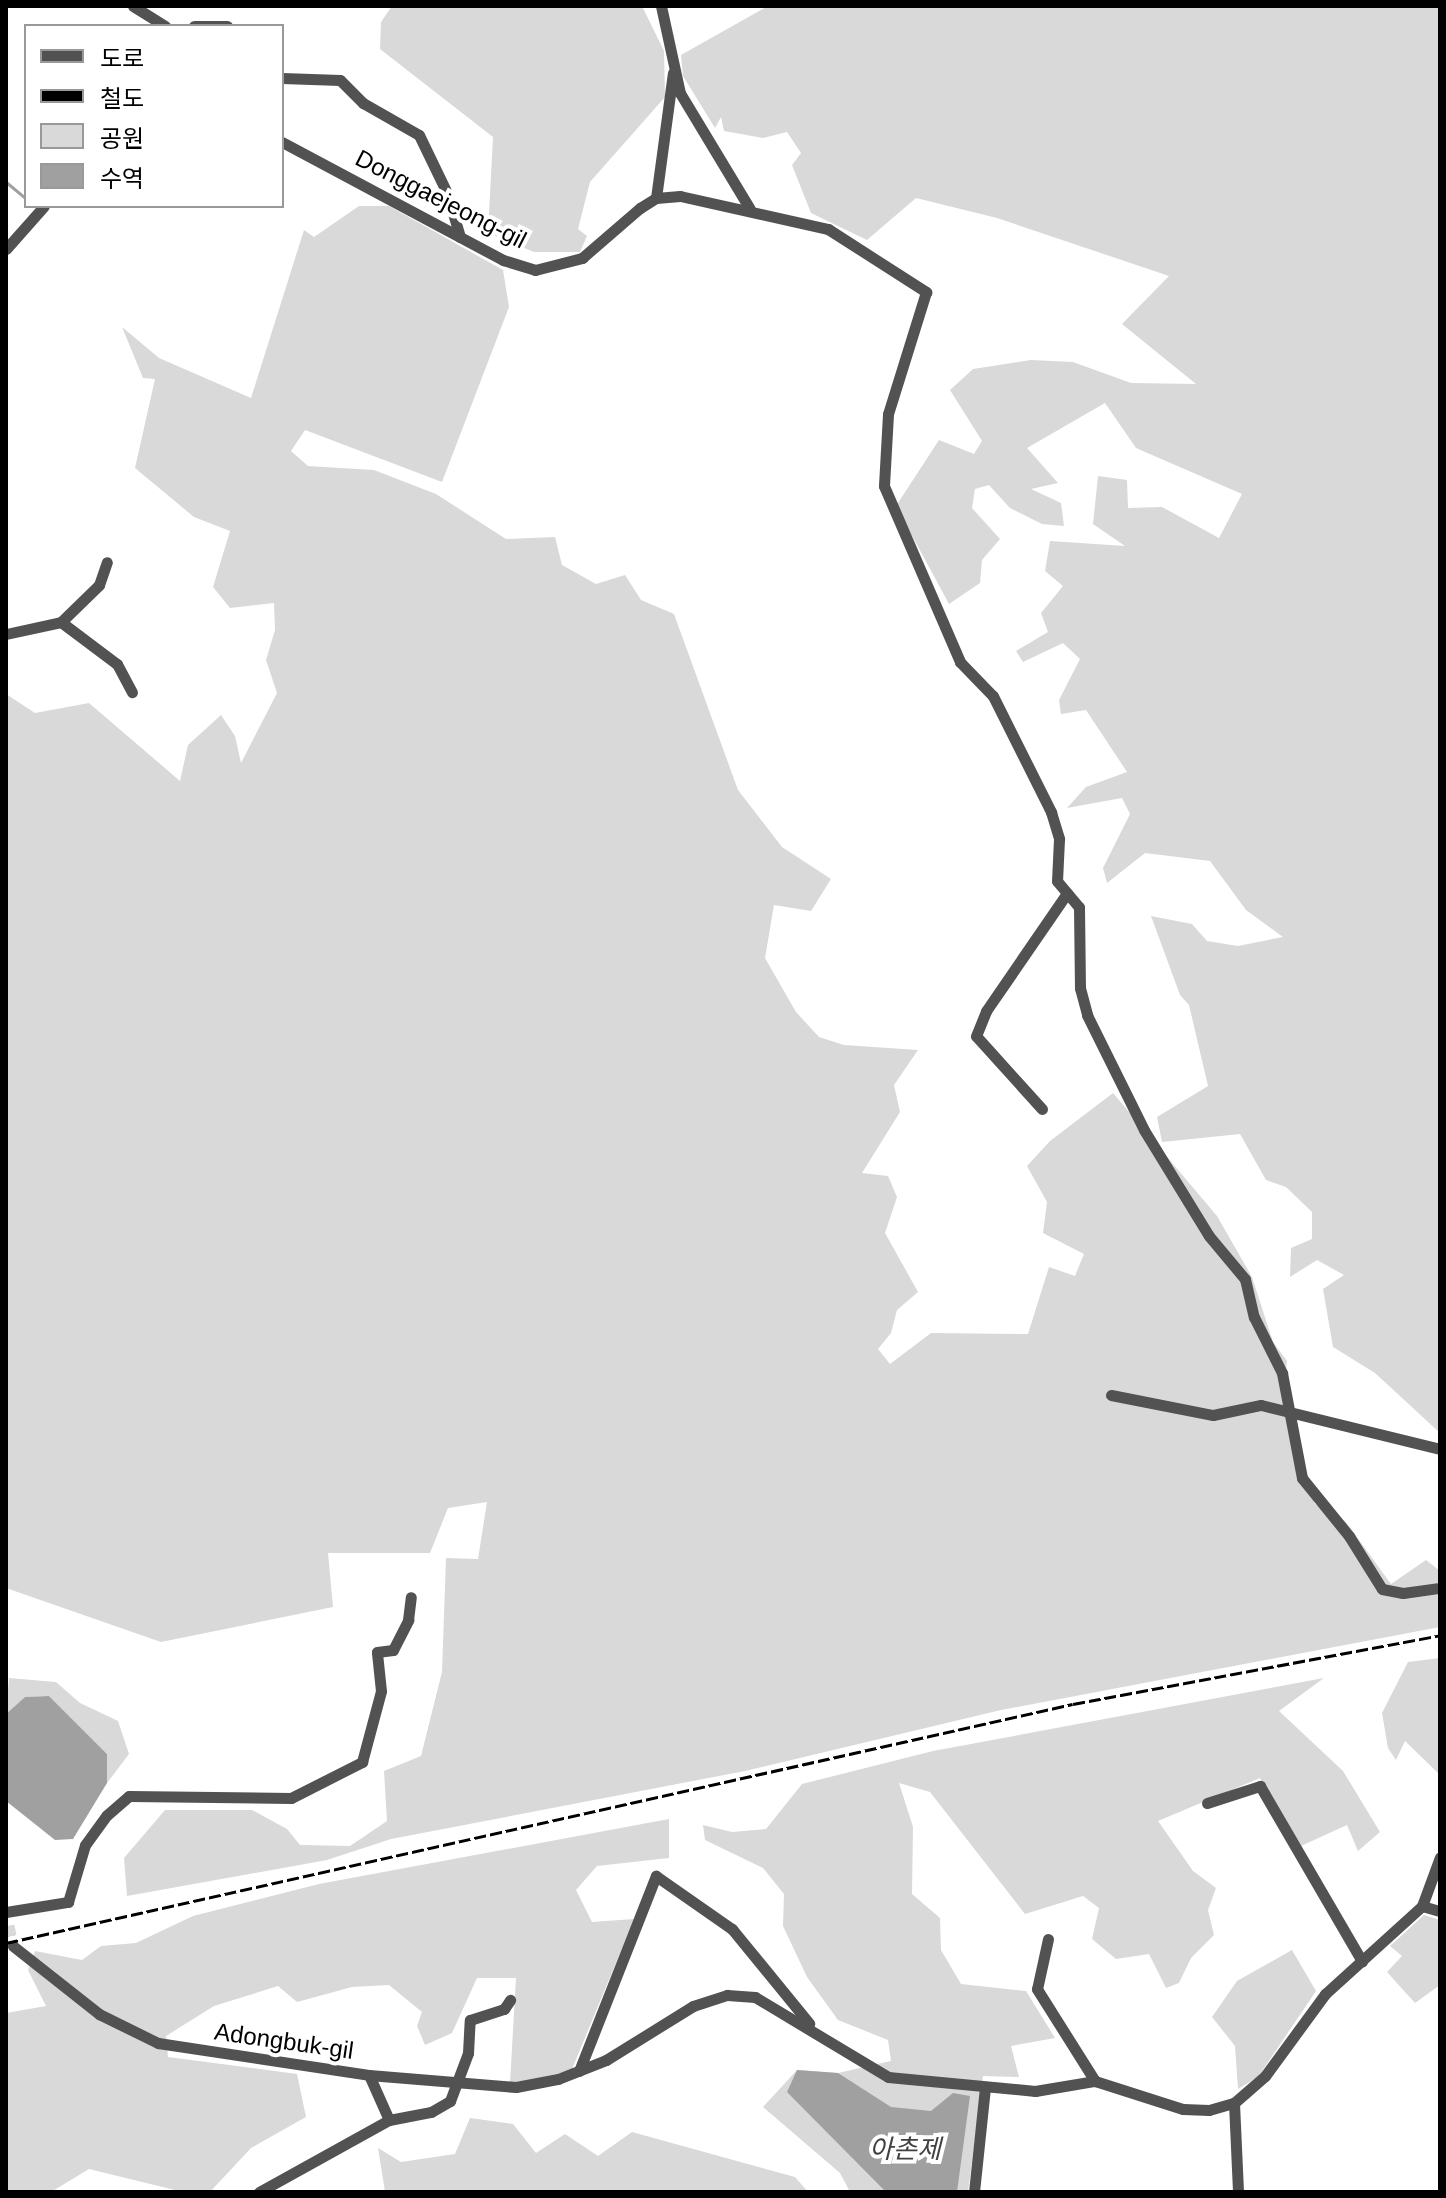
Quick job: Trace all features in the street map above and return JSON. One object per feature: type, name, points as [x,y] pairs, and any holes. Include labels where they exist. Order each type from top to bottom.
[{"type":"street","points":[[133,6],[162,24]]},
{"type":"street","points":[[661,6],[673,51],[673,73],[656,198],[680,196],[750,209],[828,229],[926,292],[888,414],[884,486],[960,662],[993,696],[1051,812],[1059,839],[1057,881],[1079,907],[1080,988],[1099,1043],[1177,1185],[1245,1279],[1254,1317],[1282,1373],[1302,1478],[1349,1536],[1382,1589],[1403,1593],[1440,1588]]},
{"type":"street","points":[[673,73],[750,209]]},
{"type":"street","points":[[284,78],[340,80],[363,103],[419,135],[447,193],[460,237]]},
{"type":"street","name":"Donggaejeong-gil","points":[[284,143],[460,237],[535,270],[582,258],[656,198]]},
{"type":"street","points":[[6,249],[42,208]]},
{"type":"street","points":[[6,634],[61,622],[99,585],[107,562]]},
{"type":"street","points":[[61,622],[117,664],[132,692]]},
{"type":"street","points":[[1042,1109],[976,1036],[986,1011],[1067,893]]},
{"type":"street","points":[[1111,1395],[1213,1415],[1261,1405],[1440,1449]]},
{"type":"street","points":[[6,1912],[68,1902],[85,1845],[107,1815],[129,1796],[291,1798],[362,1762],[381,1691],[377,1652],[393,1650],[408,1620],[411,1597]]},
{"type":"street","points":[[1207,1803],[1260,1786],[1362,1961]]},
{"type":"street","points":[[1238,2192],[1234,2103],[1280,2059],[1319,2000],[1422,1906],[1440,1857]]},
{"type":"street","name":"Adongbuk-gil","points":[[579,2071],[656,1876],[732,1929],[812,2027]]},
{"type":"street","points":[[1422,1906],[1440,1911]]},
{"type":"street","points":[[1048,1939],[1037,1989],[1095,2081]]},
{"type":"street","name":"Adongbuk-gil","points":[[13,1946],[99,2014],[158,2043],[369,2075],[459,2085],[516,2087],[579,2071],[693,2006],[727,1995],[755,1997],[812,2027],[855,2061],[888,2077],[1035,2091],[1095,2081],[1183,2109],[1209,2110],[1234,2103]]},
{"type":"street","points":[[259,2192],[389,2120],[431,2112],[450,2101],[459,2085],[470,2020],[504,2009],[510,2000]]},
{"type":"street","points":[[369,2075],[389,2120]]},
{"type":"street","points":[[974,2192],[985,2088]]},
{"type":"green space","points":[[392,6],[642,6],[664,51],[665,97],[590,182],[578,229],[587,236],[580,252],[534,252],[488,233],[493,137],[380,49],[381,22]]},
{"type":"green space","points":[[768,6],[1440,6],[1440,1433],[1375,1373],[1333,1347],[1323,1289],[1344,1275],[1317,1260],[1290,1277],[1291,1248],[1312,1239],[1312,1212],[1286,1187],[1266,1180],[1240,1134],[1162,1142],[1157,1117],[1208,1086],[1189,1005],[1180,995],[1151,916],[1192,924],[1207,941],[1238,946],[1283,937],[1246,910],[1210,861],[1145,853],[1107,883],[1103,868],[1130,814],[1122,798],[1067,808],[1086,787],[1127,772],[1086,710],[1061,714],[1059,700],[1080,659],[1063,643],[1023,662],[1016,651],[1048,632],[1041,613],[1063,586],[1045,571],[1050,541],[1125,546],[1093,524],[1098,476],[1127,480],[1128,508],[1162,507],[1219,538],[1242,494],[1136,448],[1105,403],[1027,448],[1058,483],[1031,489],[1061,503],[1064,526],[1042,524],[1010,508],[989,485],[975,489],[972,508],[1000,539],[982,560],[980,583],[949,604],[896,506],[939,440],[974,454],[982,441],[950,390],[973,369],[1031,360],[1073,362],[1131,383],[1196,384],[1122,324],[1169,276],[997,218],[916,198],[867,240],[811,213],[792,165],[801,153],[787,132],[763,138],[724,131],[721,117],[715,128],[683,76],[681,55]]},
{"type":"green space","points":[[359,206],[389,206],[503,270],[509,307],[442,482],[305,430],[291,451],[308,466],[374,470],[436,494],[506,539],[555,537],[562,565],[596,584],[625,575],[641,600],[674,614],[738,790],[782,847],[831,879],[811,911],[774,905],[765,958],[796,1012],[819,1037],[844,1045],[918,1050],[894,1085],[900,1112],[862,1173],[888,1176],[897,1197],[885,1233],[918,1292],[897,1310],[891,1333],[878,1349],[890,1364],[931,1333],[1028,1334],[1049,1267],[1075,1276],[1084,1254],[1043,1233],[1047,1202],[1027,1166],[1050,1141],[1113,1093],[1217,1216],[1252,1277],[1273,1342],[1287,1361],[1282,1400],[1315,1504],[1345,1521],[1391,1584],[1426,1560],[1440,1571],[1440,1627],[1001,1710],[745,1771],[391,1839],[327,1860],[127,1896],[124,1858],[165,1810],[252,1810],[287,1829],[300,1845],[350,1846],[387,1821],[384,1771],[421,1756],[442,1672],[446,1558],[478,1559],[487,1502],[448,1508],[430,1553],[328,1553],[333,1607],[161,1642],[6,1588],[6,694],[35,713],[89,703],[180,781],[188,745],[221,715],[235,736],[241,763],[277,693],[266,660],[275,630],[274,603],[230,608],[213,587],[230,531],[194,517],[135,468],[155,379],[143,378],[122,327],[159,358],[251,398],[304,230],[314,237]]},
{"type":"green space","points":[[1440,1658],[1440,1775],[1405,1741],[1396,1760],[1388,1748],[1382,1713],[1408,1662]]},
{"type":"green space","points":[[9,1678],[56,1682],[80,1703],[118,1721],[129,1754],[107,1783],[107,1754],[49,1696],[25,1697],[6,1714]]},
{"type":"green space","points":[[1324,1678],[1279,1711],[1343,1771],[1380,1832],[1358,1851],[1347,1825],[1301,1846],[1260,1778],[1158,1821],[1193,1871],[1216,1888],[1208,1910],[1214,1935],[1191,1958],[1179,1983],[1166,1988],[1149,1954],[1116,1959],[1092,1939],[1099,1908],[1083,1896],[1025,1914],[930,1792],[899,1783],[913,1827],[912,1894],[940,1918],[941,1950],[961,1984],[1026,1991],[1055,2038],[1011,2046],[1019,2077],[983,2076],[968,2192],[850,2192],[840,2173],[763,2107],[797,2070],[838,2073],[891,2061],[888,2040],[838,2020],[807,1977],[783,1926],[784,1894],[763,1868],[705,1840],[703,1825],[732,1832],[766,1829],[802,1784],[933,1751]]},
{"type":"green space","points":[[669,1819],[669,1858],[597,1866],[576,1890],[592,1922],[634,1919],[570,2074],[510,2083],[516,1978],[477,1978],[452,2033],[425,2045],[417,2026],[422,2012],[389,1985],[352,1987],[297,2002],[278,1986],[214,2006],[166,2036],[168,2057],[297,2074],[306,2117],[251,2148],[210,2192],[183,2192],[89,2169],[51,2192],[6,2192],[6,2013],[46,2006],[28,1970],[35,1951],[82,1960],[101,1946],[136,1943],[193,1916],[319,1884]]},
{"type":"green space","points":[[1424,1915],[1440,1920],[1440,1985],[1415,2003],[1387,1972],[1402,1956],[1390,1946]]},
{"type":"green space","points":[[1292,1950],[1316,1991],[1258,2077],[1238,2089],[1235,2046],[1212,2017],[1237,1981]]},
{"type":"green space","points":[[470,2118],[513,2124],[536,2153],[565,2134],[598,2156],[632,2132],[795,2177],[808,2192],[385,2192],[378,2148],[401,2162],[455,2154]]},
{"type":"water","points":[[49,1696],[107,1754],[107,1783],[73,1839],[55,1840],[6,1801],[6,1714],[25,1697]]},
{"type":"water","name":"아촌제","points":[[797,2070],[838,2073],[891,2107],[931,2111],[953,2093],[970,2096],[957,2192],[886,2192],[787,2092]]},
{"type":"waterway","points":[[6,182],[24,197]]},
{"type":"tunnel","points":[[9,1925],[13,1946]]},
{"type":"railway","points":[[6,1943],[1073,1704],[1440,1635]]}]
